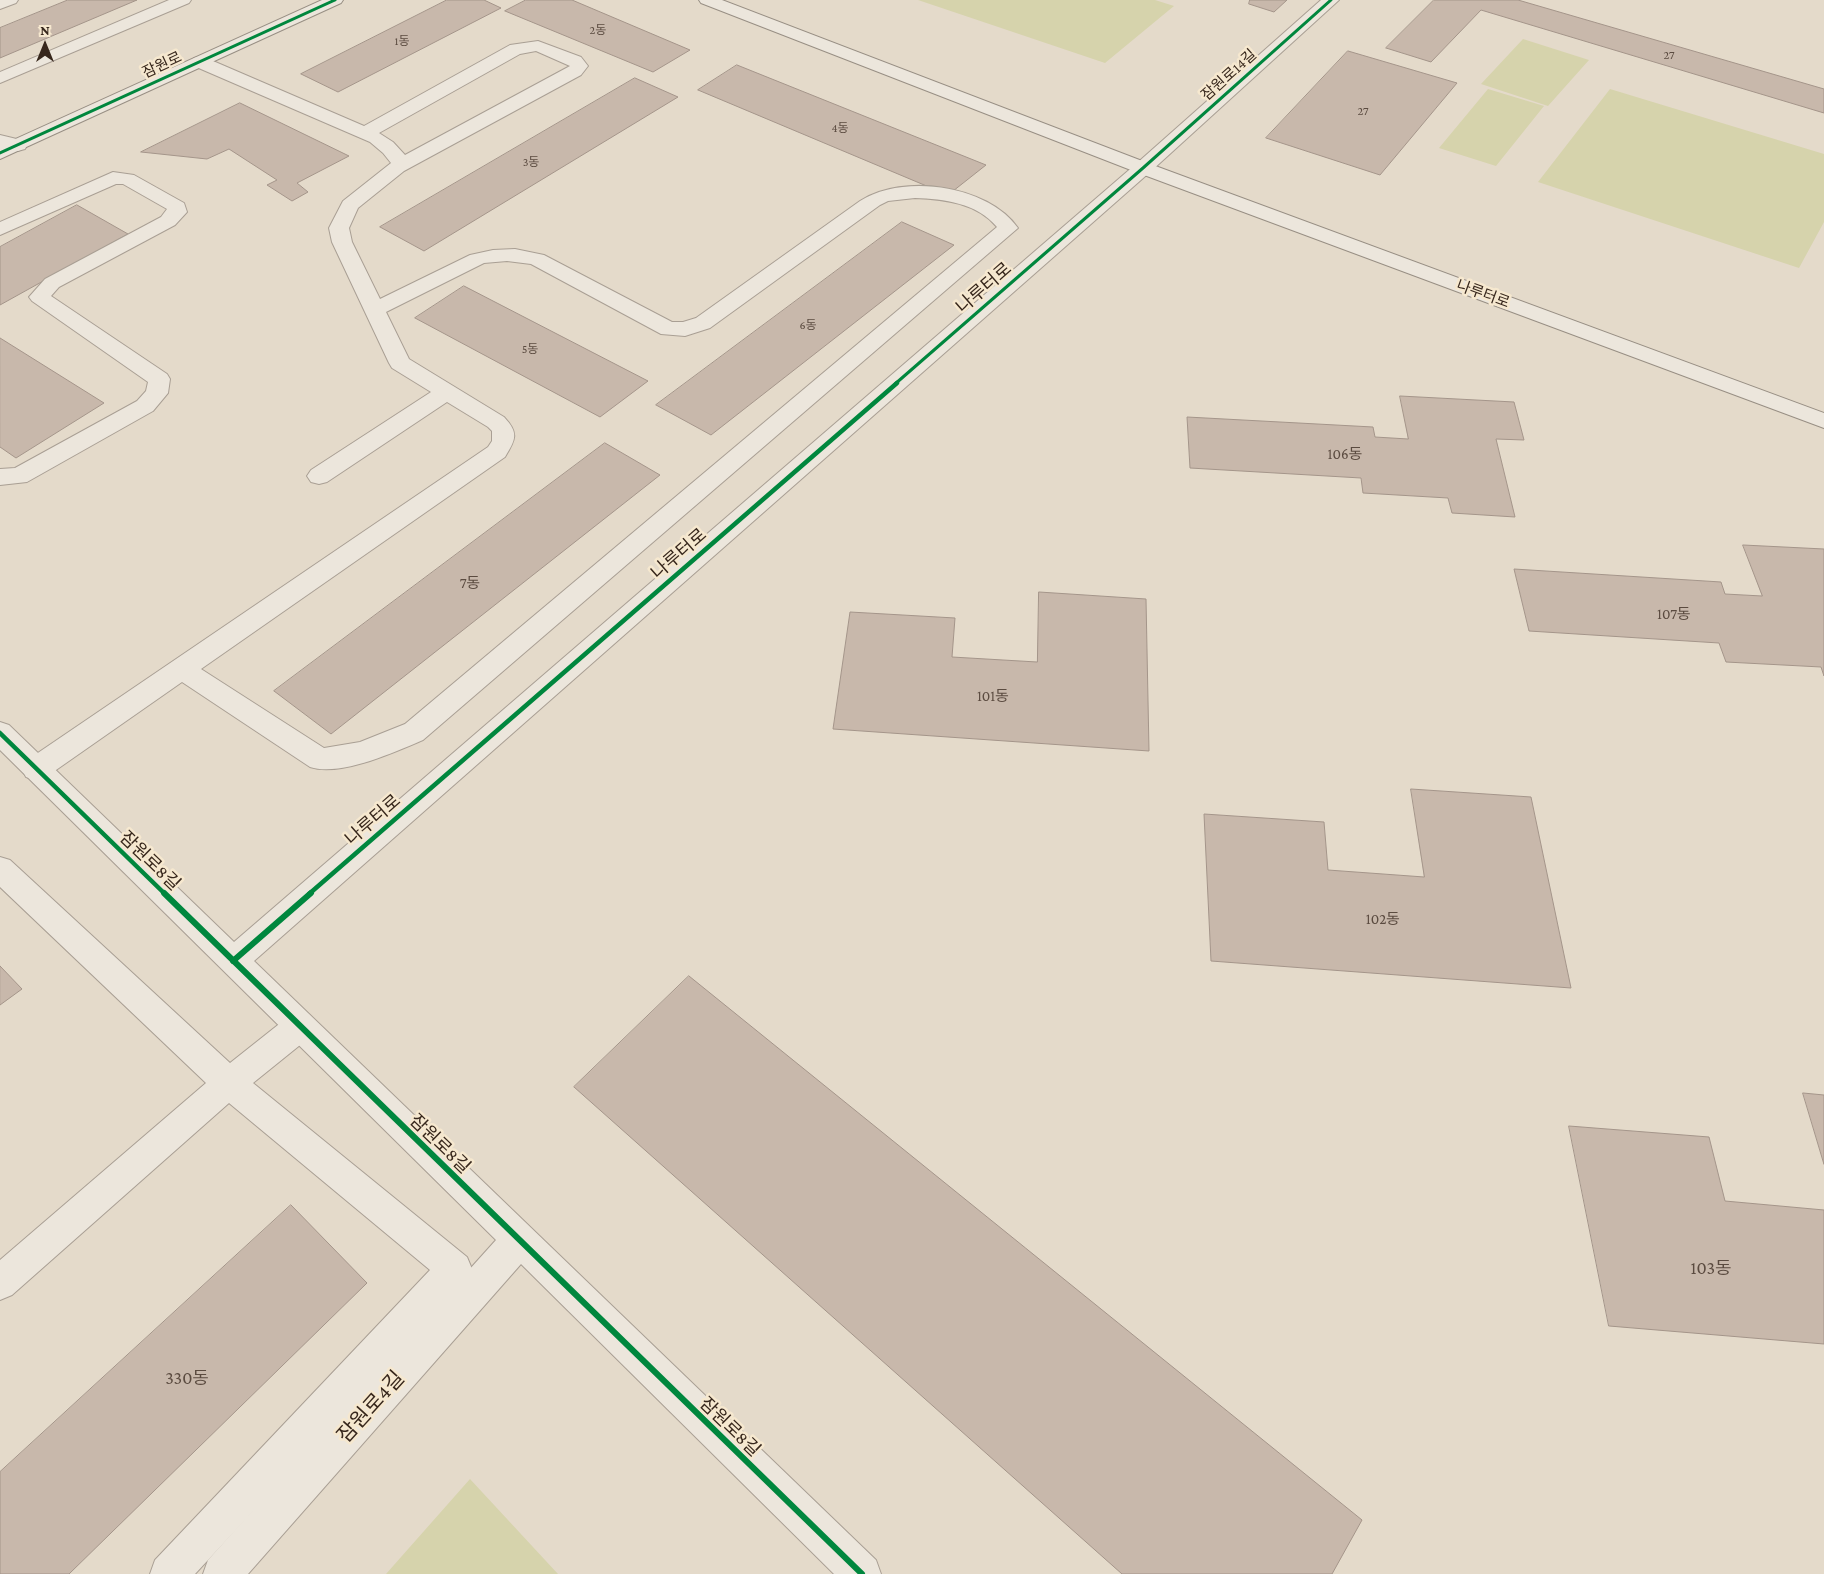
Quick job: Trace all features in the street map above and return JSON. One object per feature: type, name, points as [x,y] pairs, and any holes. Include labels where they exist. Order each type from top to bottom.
[{"type":"street","points":[[0,4],[10,0]]},
{"type":"street","points":[[0,78],[183,0]]},
{"type":"street","name":"잠원로","points":[[0,153],[335,0]]},
{"type":"street","name":"나루터로","points":[[707,0],[1143,168],[1824,421]]},
{"type":"street","name":"잠원로14길","points":[[1143,168],[1332,0]]},
{"type":"street","points":[[36,769],[497,452],[503,441],[503,430],[496,422],[400,363],[342,242],[339,228],[350,206],[397,168],[575,71],[579,66],[576,61],[538,46],[516,49],[364,133]]},
{"type":"street","points":[[200,62],[385,143],[400,163],[397,168]]},
{"type":"street","points":[[0,141],[18,145]]},
{"type":"street","name":"나루터로","points":[[233,961],[1143,168]]},
{"type":"street","points":[[0,229],[113,178],[127,179],[177,207],[177,212],[168,221],[52,283],[39,297],[159,379],[157,393],[145,406],[18,476],[0,477]]},
{"type":"street","points":[[181,669],[320,759],[360,754],[414,732],[1008,228],[1004,220],[990,209],[954,196],[926,192],[881,196],[703,323],[685,329],[668,329],[537,259],[515,254],[494,254],[477,259],[374,310]]},
{"type":"street","points":[[319,476],[446,392]]},
{"type":"street","name":"잠원로8길","points":[[0,733],[299,1027],[862,1574]]},
{"type":"street","points":[[0,869],[229,1083],[456,1269],[169,1574]]},
{"type":"street","points":[[0,1283],[229,1083],[299,1027]]},
{"type":"street","name":"잠원로4길","points":[[222,1574],[519,1240]]},
{"type":"shaded area","points":[[918,0],[1155,0],[1174,6],[1105,63]]},
{"type":"shaded area","points":[[1523,39],[1589,60],[1548,106],[1481,84]]},
{"type":"shaded area","points":[[1488,89],[1544,106],[1496,166],[1439,148]]},
{"type":"shaded area","points":[[1610,89],[1824,154],[1824,222],[1799,268],[1538,182]]},
{"type":"shaded area","points":[[470,1479],[558,1574],[386,1574]]},
{"type":"building","points":[[68,0],[137,0],[0,58],[0,28]]},
{"type":"building","points":[[447,0],[484,0],[501,8],[338,92],[301,74]]},
{"type":"building","points":[[526,0],[572,0],[690,50],[653,72],[505,11]]},
{"type":"building","points":[[1250,0],[1287,0],[1274,12],[1249,4]]},
{"type":"building","points":[[1434,0],[1518,0],[1824,89],[1824,113],[1481,10],[1431,62],[1386,48]]},
{"type":"building","points":[[1348,51],[1457,83],[1380,175],[1266,138]]},
{"type":"building","points":[[737,65],[986,165],[948,195],[698,90]]},
{"type":"building","points":[[635,78],[678,97],[424,251],[380,227]]},
{"type":"building","points":[[240,103],[349,156],[297,183],[308,192],[292,201],[267,185],[277,180],[229,149],[207,159],[141,152]]},
{"type":"building","points":[[77,205],[128,234],[0,305],[0,247]]},
{"type":"building","points":[[902,222],[954,245],[711,435],[656,405]]},
{"type":"building","points":[[464,286],[648,381],[600,417],[415,318]]},
{"type":"building","points":[[0,338],[104,403],[16,458],[0,447]]},
{"type":"building","points":[[1400,396],[1514,402],[1524,440],[1496,439],[1515,517],[1452,513],[1448,498],[1363,493],[1361,478],[1190,468],[1187,417],[1373,427],[1375,437],[1408,439]]},
{"type":"building","points":[[605,443],[660,475],[331,734],[274,691]]},
{"type":"building","points":[[1743,545],[1824,549],[1824,676],[1821,667],[1726,662],[1719,643],[1529,631],[1514,569],[1721,582],[1725,594],[1762,596]]},
{"type":"building","points":[[1039,592],[1146,599],[1149,751],[833,729],[850,612],[955,618],[952,657],[1037,662]]},
{"type":"building","points":[[1411,789],[1531,797],[1571,988],[1211,961],[1204,814],[1324,822],[1328,870],[1424,877]]},
{"type":"building","points":[[0,966],[22,989],[0,1005]]},
{"type":"building","points":[[689,976],[1362,1520],[1332,1574],[1122,1574],[574,1087]]},
{"type":"building","points":[[1803,1093],[1824,1095],[1824,1164]]},
{"type":"building","points":[[1569,1126],[1709,1137],[1725,1201],[1824,1210],[1824,1344],[1609,1326]]},
{"type":"building","points":[[291,1205],[367,1283],[69,1574],[0,1574],[0,1472]]},
{"type":"cycle path","points":[[0,153],[335,0]]},
{"type":"cycle path","points":[[233,961],[1143,168],[1331,0]]},
{"type":"cycle path","points":[[0,733],[862,1574]]}]
